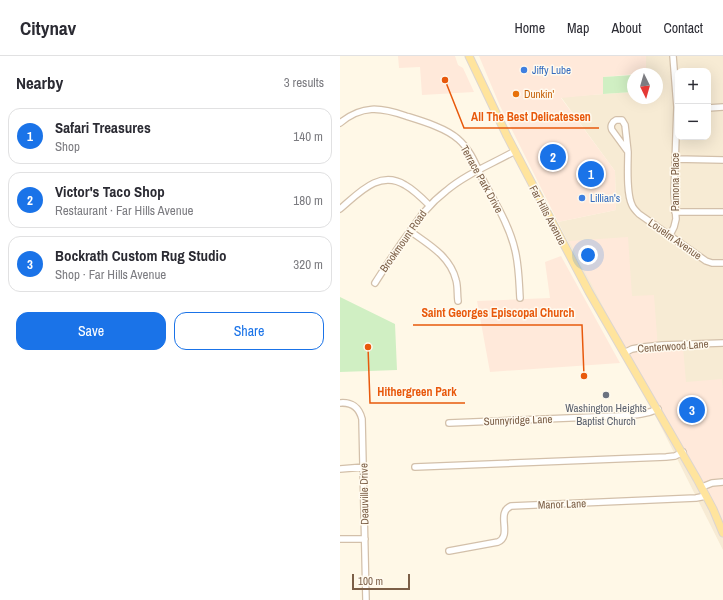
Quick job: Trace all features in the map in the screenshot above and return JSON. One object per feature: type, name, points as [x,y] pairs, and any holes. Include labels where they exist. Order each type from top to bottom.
[{"type":"main road","name":"Far Hills Avenue","points":[[469,56],[492,107],[588,292],[683,452],[702,487],[723,533]]},
{"type":"street","name":"Pamona Place","points":[[673,56],[677,104]]},
{"type":"street","points":[[711,108],[723,108]]},
{"type":"street","name":"Terrace Park Drive","points":[[340,123],[351,115],[370,109],[386,110],[408,116],[445,131],[458,139],[466,148],[505,221],[513,243],[518,268],[520,298]]},
{"type":"street","points":[[616,120],[622,120],[625,124],[628,152],[612,130],[612,123],[616,120]]},
{"type":"street","name":"Pamona Place","points":[[670,235],[675,223],[674,193],[676,140]]},
{"type":"street","name":"Brookmount Road","points":[[375,283],[416,221],[429,205],[455,184],[515,151]]},
{"type":"street","name":"Louelm Avenue","points":[[628,152],[629,193],[632,205],[640,214],[706,261],[712,264],[723,263]]},
{"type":"street","points":[[675,159],[723,160]]},
{"type":"street","points":[[340,209],[366,187],[384,180],[396,181],[405,185],[429,205]]},
{"type":"street","points":[[674,212],[723,212]]},
{"type":"street","points":[[410,231],[432,247],[448,263],[456,280],[458,301]]},
{"type":"street","name":"Centerwood Lane","points":[[624,353],[632,349],[662,345],[723,343]]},
{"type":"street","name":"Deauville Drive","points":[[340,403],[351,404],[358,409],[362,419],[366,600]]},
{"type":"street","name":"Sunnyridge Lane","points":[[449,422],[640,415],[658,409]]},
{"type":"street","points":[[415,467],[666,457],[675,456],[683,452]]},
{"type":"street","points":[[340,469],[364,467]]},
{"type":"street","points":[[702,487],[712,483],[723,482]]},
{"type":"street","name":"Manor Lane","points":[[449,551],[502,540],[505,535],[504,512],[510,506],[696,498],[706,496]]},
{"type":"street","points":[[340,539],[365,538]]},
{"type":"shaded area","points":[[398,56],[455,56],[458,65],[463,68],[474,92],[422,95],[420,67],[399,68]]},
{"type":"shaded area","points":[[479,56],[646,56],[646,68],[627,68],[627,75],[603,77],[603,94],[561,98],[615,171],[616,210],[558,222],[500,106]]},
{"type":"shaded area","points":[[646,56],[723,56],[723,550],[558,222],[616,210],[615,171],[561,97],[627,92],[627,104],[663,104],[663,68],[646,68]]},
{"type":"shaded area","points":[[628,237],[632,296],[654,295],[658,349],[683,347],[686,382],[722,379],[723,531],[652,400],[569,241]]},
{"type":"shaded area","points":[[561,256],[620,363],[490,372],[477,301],[550,298],[545,262]]},
{"type":"green space","points":[[627,75],[627,92],[603,94],[603,77]]},
{"type":"green space","points":[[340,297],[395,324],[397,370],[340,372]]},
{"type":"place","name":"Jiffy Lube","points":[[524,70]]},
{"type":"place","name":"All The Best Delicatessen","points":[[445,80]]},
{"type":"place","name":"Dunkin'","points":[[516,94]]},
{"type":"place","name":"Victor's Taco Shop","points":[[553,157]]},
{"type":"place","name":"Safari Treasures","points":[[591,174]]},
{"type":"place","name":"Lillian's","points":[[582,198]]},
{"type":"place","name":"Hithergreen Park","points":[[368,347]]},
{"type":"place","name":"Saint Georges Episcopal Church","points":[[584,376]]},
{"type":"place","name":"Washington Heights Baptist Church","points":[[606,395]]},
{"type":"place","name":"Bockrath Custom Rug Studio","points":[[692,410]]}]
